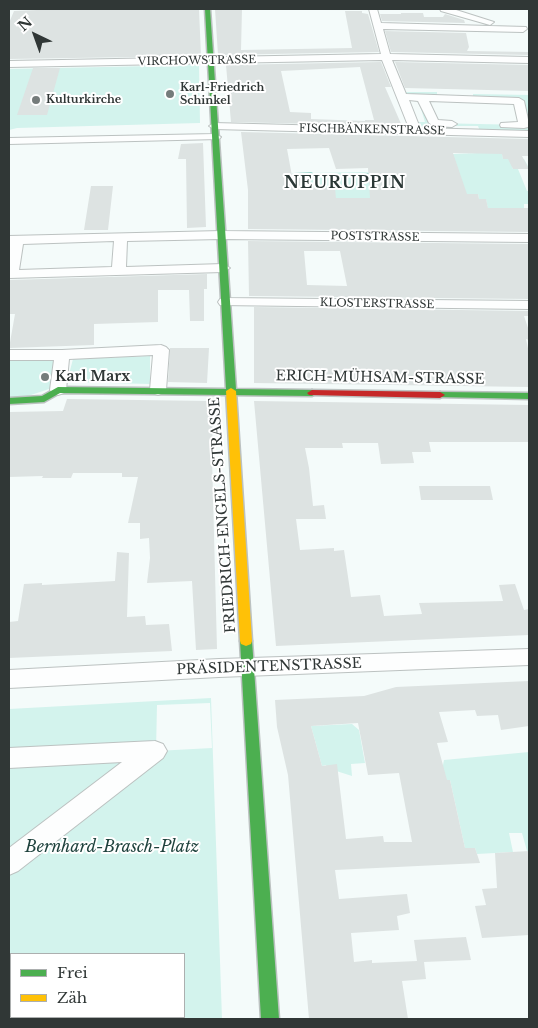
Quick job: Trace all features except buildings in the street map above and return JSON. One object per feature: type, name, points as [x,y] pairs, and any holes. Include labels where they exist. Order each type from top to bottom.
[{"type":"street","name":"FRIEDRICH-ENGELS-STRASSE","points":[[207,9],[270,1019]]},
{"type":"street","points":[[373,9],[386,57],[414,127]]},
{"type":"street","points":[[379,26],[523,29],[444,9]]},
{"type":"street","name":"VIRCHOWSTRASSE","points":[[9,64],[386,57],[529,60]]},
{"type":"street","points":[[401,94],[422,98],[522,98],[529,94]]},
{"type":"street","points":[[401,94],[522,98]]},
{"type":"street","points":[[422,98],[434,125]]},
{"type":"street","points":[[522,98],[527,130]]},
{"type":"street","name":"FISCHBÄNKENSTRASSE","points":[[215,131],[434,125],[527,130]]},
{"type":"street","points":[[9,141],[215,131]]},
{"type":"street","points":[[221,235],[13,240],[10,274],[223,268]]},
{"type":"street","name":"POSTSTRASSE","points":[[221,235],[529,238]]},
{"type":"street","points":[[119,271],[121,237]]},
{"type":"street","name":"KLOSTERSTRASSE","points":[[225,302],[529,305]]},
{"type":"street","points":[[9,355],[62,355],[161,350],[158,390]]},
{"type":"street","points":[[9,401],[44,399],[58,390],[62,355]]},
{"type":"street","name":"ERICH-MÜHSAM-STRASSE","points":[[58,390],[529,396]]},
{"type":"street","name":"PRÄSIDENTENSTRASSE","points":[[9,679],[529,657]]},
{"type":"street","points":[[9,758],[155,751],[9,863]]},
{"type":"green space","points":[[199,65],[200,123],[17,128],[9,130],[9,69]]},
{"type":"green space","points":[[403,92],[437,92],[437,96],[473,97],[473,94],[529,95],[529,131],[480,131],[478,126],[450,126],[451,130],[417,130],[414,122],[425,122],[418,99],[406,99]],"holes":[[[422,98],[519,101],[524,125],[434,123]]]},
{"type":"green space","points":[[502,152],[503,159],[524,159],[529,168],[522,169],[512,166],[513,169],[518,169],[527,191],[529,191],[529,204],[524,204],[524,208],[506,208],[489,213],[486,200],[479,199],[478,194],[354,203],[353,198],[337,198],[337,201],[291,197],[308,177],[307,173],[372,173],[369,185],[453,154]]},
{"type":"green space","points":[[150,356],[150,384],[67,382],[73,359]]},
{"type":"green space","points":[[9,358],[58,358],[55,387],[22,398],[9,399]]},
{"type":"green space","name":"Bernhard-Brasch-Platz","points":[[211,698],[222,1019],[9,1019],[9,709]],"holes":[[[210,703],[212,748],[156,751],[157,705]]]},
{"type":"green space","points":[[352,724],[359,730],[365,763],[351,764],[352,776],[327,768],[326,765],[322,766],[311,726]]},
{"type":"green space","points":[[529,752],[529,851],[527,851],[522,833],[509,833],[513,852],[477,854],[475,848],[465,848],[450,780],[444,780],[442,770],[444,760]]},
{"type":"waterway","points":[[294,175],[311,174]]},
{"type":"waterway","points":[[359,175],[372,175]]},
{"type":"traffic: fast","points":[[207,9],[231,391]]},
{"type":"traffic: fast","points":[[9,401],[44,399],[58,390],[312,393]]},
{"type":"traffic: fast","points":[[440,395],[529,396]]},
{"type":"traffic: fast","points":[[246,641],[270,1019]]},
{"type":"traffic: slow","points":[[231,391],[246,641]]},
{"type":"traffic: jam","points":[[312,393],[440,395]]},
{"type":"place","name":"Karl-Friedrich Schinkel","points":[[170,94]]},
{"type":"place","name":"Kulturkirche","points":[[36,100]]},
{"type":"place","name":"Karl Marx","points":[[45,377]]},
{"type":"district","name":"NEURUPPIN","points":[[345,183]]}]
